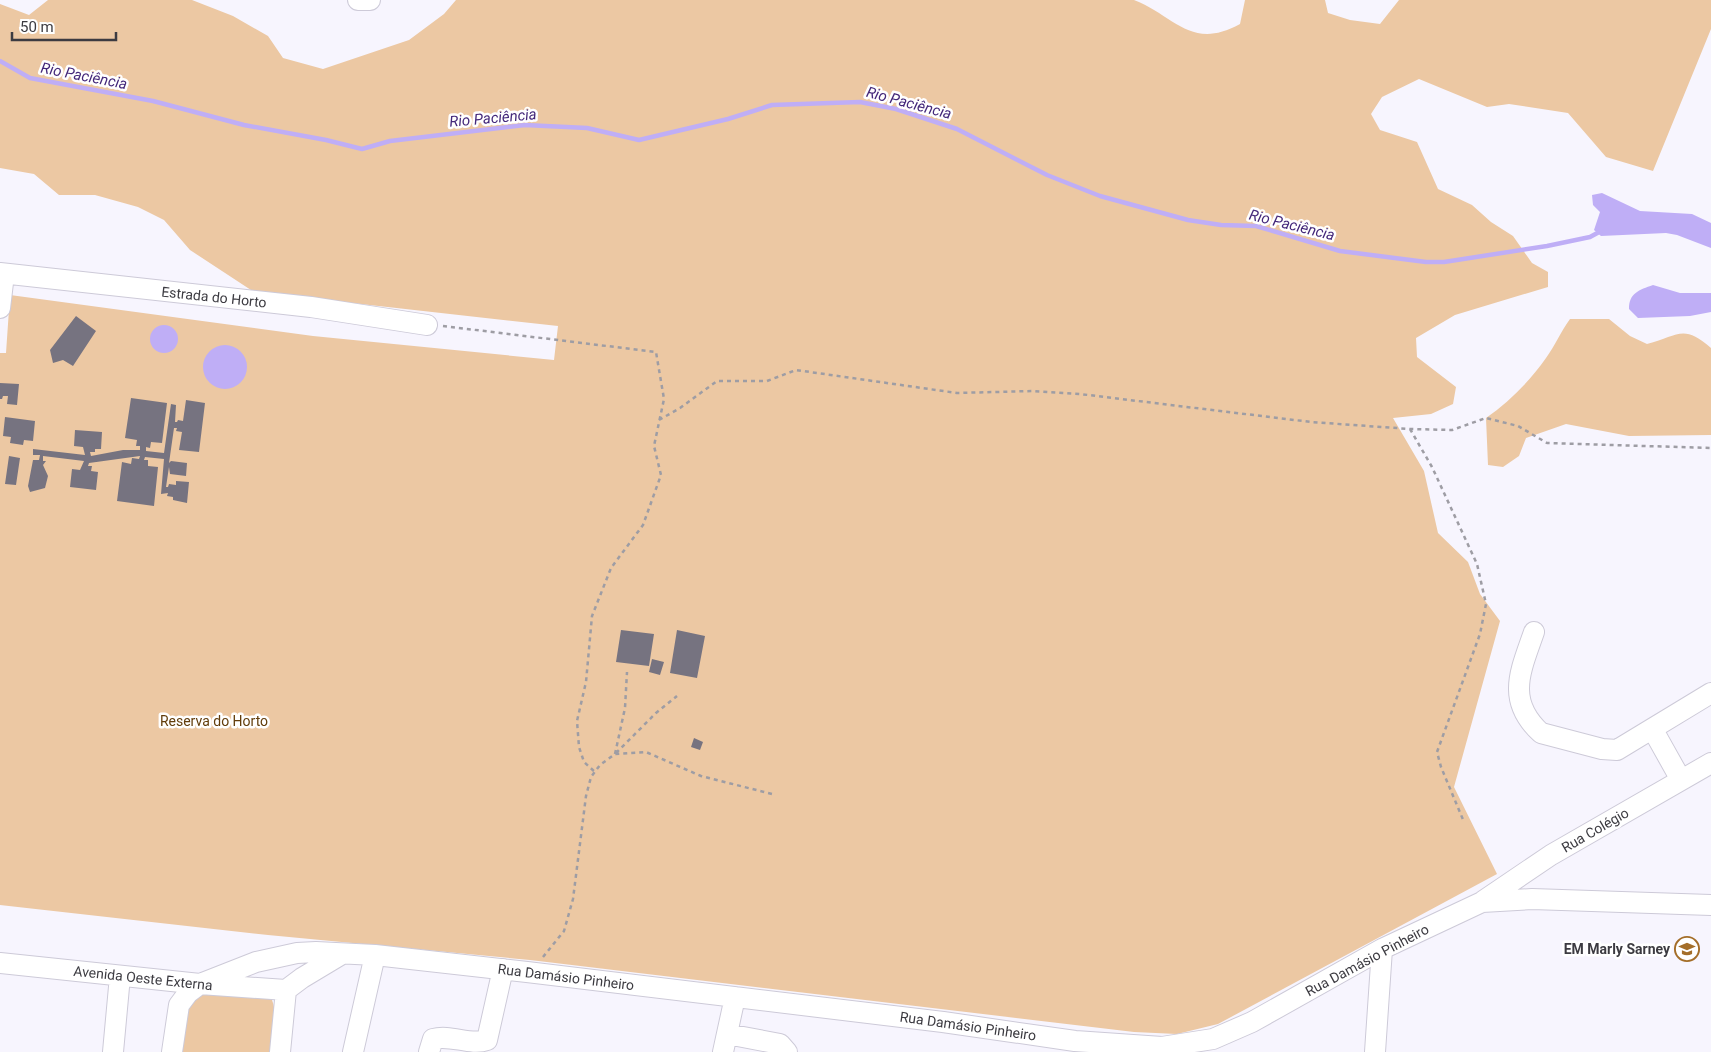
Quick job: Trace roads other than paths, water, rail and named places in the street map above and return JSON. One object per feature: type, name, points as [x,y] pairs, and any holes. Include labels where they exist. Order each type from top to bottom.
[{"type":"street","points":[[358,0],[370,0]]},
{"type":"street","points":[[0,308],[2,273]]},
{"type":"street","name":"Estrada do Horto","points":[[2,273],[311,307],[427,324]]},
{"type":"street","points":[[1534,632],[1517,689],[1520,702],[1540,733],[1610,750],[1622,748],[1711,692]]},
{"type":"street","points":[[1653,730],[1681,780]]},
{"type":"street","name":"Rua Colégio","points":[[1482,902],[1551,855],[1711,763]]},
{"type":"street","name":"Rua Damásio Pinheiro","points":[[200,984],[256,962],[297,953],[375,955],[735,997],[1074,1046],[1162,1047],[1213,1039],[1252,1022],[1382,949],[1482,902],[1532,899],[1711,905]]},
{"type":"street","points":[[1375,1052],[1382,949]]},
{"type":"street","points":[[280,1052],[286,990],[307,974],[344,953]]},
{"type":"street","points":[[353,1052],[375,955]]},
{"type":"street","name":"Avenida Oeste Externa","points":[[0,963],[200,984],[286,990]]},
{"type":"street","points":[[429,1052],[433,1039],[442,1037],[473,1047],[487,1040],[490,1035],[503,969]]},
{"type":"street","points":[[113,1052],[120,976]]},
{"type":"street","points":[[172,1052],[179,1005],[188,993],[200,984]]},
{"type":"street","points":[[735,997],[725,1043],[780,1044],[786,1052]]},
{"type":"waterway","name":"Rio Paciência","points":[[0,61],[30,78],[153,101],[244,125],[326,140],[362,149],[390,141],[525,125],[587,128],[639,140],[728,119],[772,105],[860,102],[896,109],[957,129],[1047,175],[1100,196],[1188,220],[1221,225],[1256,226],[1340,251],[1426,262],[1444,262],[1547,246],[1590,237],[1601,231]]},
{"type":"place","name":"EM Marly Sarney","points":[[1687,949]]},
{"type":"park label","name":"Reserva do Horto","points":[[214,721]]}]
